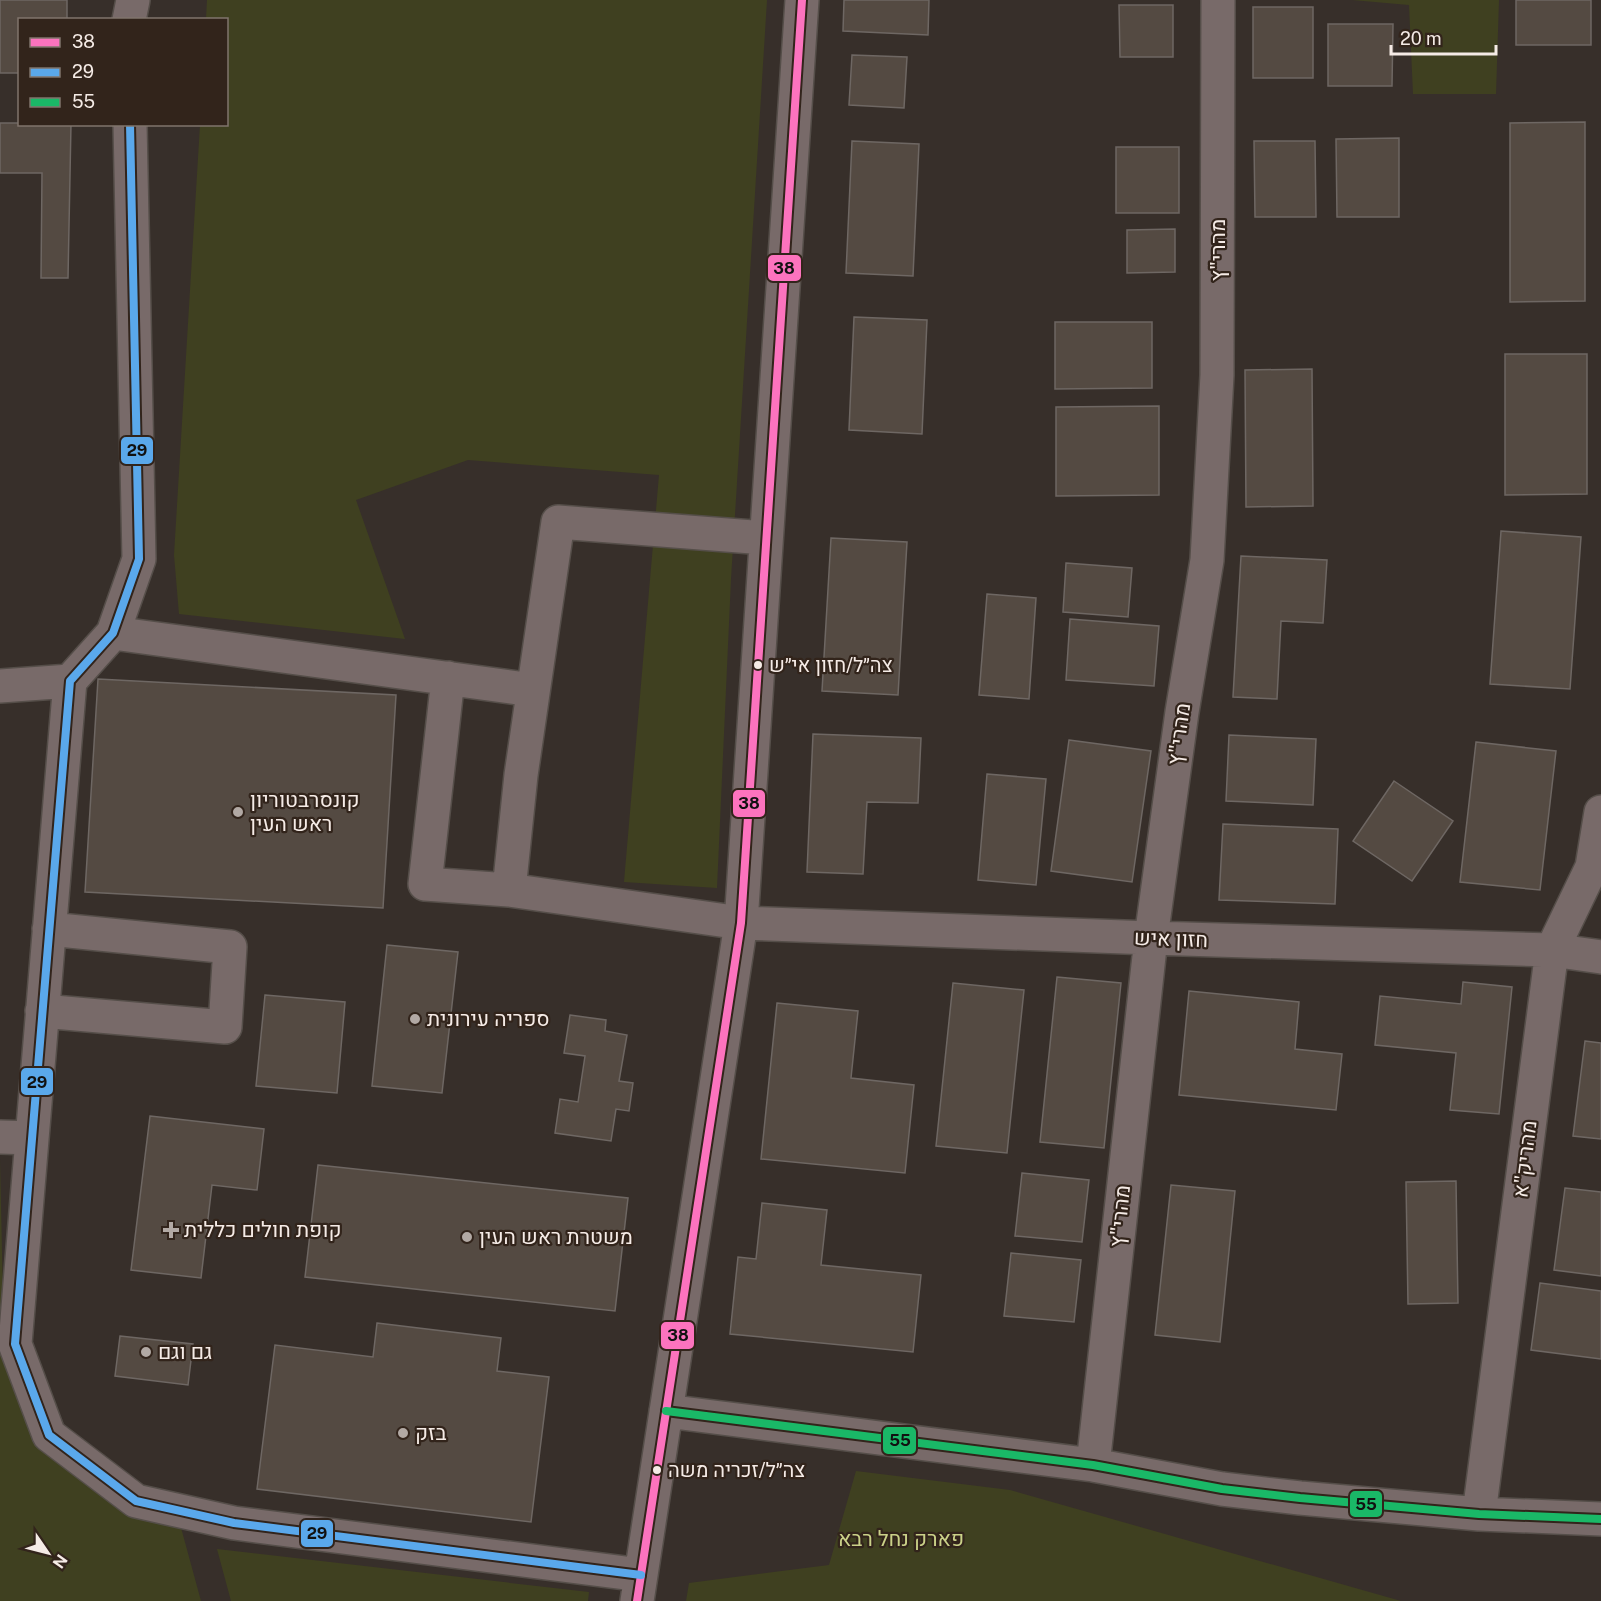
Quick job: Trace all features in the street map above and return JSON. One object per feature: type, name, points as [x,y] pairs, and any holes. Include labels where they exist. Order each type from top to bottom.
[{"type":"street","points":[[129,18],[133,0]]},
{"type":"street","points":[[130,126],[139,559],[112,633],[69,681],[15,1344],[49,1435],[136,1501],[234,1523],[639,1588],[741,923],[802,0]]},
{"type":"street","name":"מהרי\"ץ","points":[[1093,1465],[1151,938],[1182,712],[1206,560],[1217,375],[1218,0]]},
{"type":"street","points":[[509,890],[521,776],[558,522],[766,538]]},
{"type":"street","points":[[112,633],[533,690]]},
{"type":"street","name":"חזון איש","points":[[448,678],[425,884],[509,890],[741,923],[1552,950],[1601,957]]},
{"type":"street","points":[[0,686],[69,681]]},
{"type":"street","name":"מהריק\"א","points":[[1479,1514],[1552,950],[1592,867],[1601,812]]},
{"type":"street","points":[[42,1011],[225,1027],[230,947],[49,928]]},
{"type":"street","points":[[0,1137],[32,1138]]},
{"type":"street","points":[[666,1411],[1093,1465],[1233,1490],[1300,1498],[1479,1514],[1601,1519]]},
{"type":"green space","points":[[207,0],[767,0],[731,579],[717,888],[624,882],[659,475],[468,460],[356,500],[405,639],[179,614],[174,555],[200,126],[228,126],[228,18],[206,18]]},
{"type":"green space","points":[[1352,0],[1499,0],[1496,94],[1413,94],[1409,5]]},
{"type":"green space","points":[[0,1159],[4,1345],[40,1447],[180,1524],[201,1601],[0,1601]]},
{"type":"green space","name":"פארק נחל רבא","points":[[856,1471],[1010,1490],[1401,1601],[686,1601],[689,1583],[829,1565]]},
{"type":"green space","points":[[217,1549],[589,1592],[588,1601],[231,1601]]},
{"type":"building","points":[[0,0],[67,0],[67,18],[18,18],[18,73],[0,73]]},
{"type":"building","points":[[844,0],[929,0],[928,35],[843,31]]},
{"type":"building","points":[[1516,0],[1591,0],[1591,45],[1516,45]]},
{"type":"building","points":[[1119,5],[1173,5],[1173,57],[1120,57]]},
{"type":"building","points":[[1253,7],[1313,7],[1313,78],[1253,78]]},
{"type":"building","points":[[1328,24],[1393,24],[1392,86],[1328,86]]},
{"type":"building","points":[[852,55],[907,57],[904,108],[849,105]]},
{"type":"building","points":[[1585,122],[1585,301],[1510,302],[1510,123]]},
{"type":"building","points":[[0,123],[18,123],[18,126],[71,126],[68,278],[41,278],[42,173],[0,173]]},
{"type":"building","points":[[1399,138],[1399,217],[1337,217],[1336,139]]},
{"type":"building","points":[[852,141],[919,144],[913,276],[846,273]]},
{"type":"building","points":[[1254,141],[1315,141],[1316,217],[1255,217]]},
{"type":"building","points":[[1116,147],[1179,147],[1179,213],[1116,213]]},
{"type":"building","points":[[1175,229],[1175,272],[1127,273],[1127,230]]},
{"type":"building","points":[[854,317],[927,320],[922,434],[849,430]]},
{"type":"building","points":[[1055,322],[1152,322],[1152,388],[1055,389]]},
{"type":"building","points":[[1505,354],[1587,354],[1587,494],[1505,495]]},
{"type":"building","points":[[1312,369],[1313,506],[1246,507],[1245,370]]},
{"type":"building","points":[[1159,406],[1159,495],[1056,496],[1056,407]]},
{"type":"building","points":[[1501,531],[1581,537],[1570,689],[1490,684]]},
{"type":"building","points":[[831,538],[907,542],[898,695],[822,691]]},
{"type":"building","points":[[1241,556],[1327,560],[1323,623],[1281,621],[1277,699],[1233,697]]},
{"type":"building","points":[[1066,563],[1132,568],[1128,617],[1063,612]]},
{"type":"building","points":[[987,594],[1036,598],[1029,699],[979,695]]},
{"type":"building","points":[[1070,619],[1159,626],[1154,686],[1066,680]]},
{"type":"building","points":[[98,679],[396,695],[383,908],[85,892]]},
{"type":"building","points":[[813,734],[921,738],[918,803],[867,802],[863,874],[807,872]]},
{"type":"building","points":[[1229,735],[1316,739],[1313,805],[1226,801]]},
{"type":"building","points":[[1069,740],[1151,751],[1132,882],[1051,871]]},
{"type":"building","points":[[1476,742],[1556,751],[1540,890],[1460,882]]},
{"type":"building","points":[[987,774],[1046,779],[1036,885],[978,880]]},
{"type":"building","points":[[1394,781],[1453,821],[1412,881],[1353,841]]},
{"type":"building","points":[[1223,824],[1338,829],[1335,904],[1219,900]]},
{"type":"building","name":"ספריה עירונית","points":[[387,945],[458,952],[442,1093],[372,1086]]},
{"type":"building","points":[[1057,977],[1121,983],[1104,1148],[1040,1142]]},
{"type":"building","points":[[1463,982],[1512,987],[1499,1114],[1450,1110],[1456,1053],[1375,1045],[1380,996],[1461,1004]]},
{"type":"building","points":[[953,983],[1024,990],[1007,1153],[936,1146]]},
{"type":"building","points":[[1189,991],[1299,1002],[1295,1049],[1342,1054],[1336,1110],[1179,1095]]},
{"type":"building","points":[[265,995],[345,1002],[337,1093],[256,1086]]},
{"type":"building","points":[[777,1003],[858,1011],[851,1078],[914,1085],[905,1173],[761,1159]]},
{"type":"building","points":[[570,1015],[606,1020],[605,1031],[627,1035],[619,1081],[633,1083],[629,1111],[616,1109],[611,1141],[555,1133],[560,1099],[578,1102],[585,1056],[564,1053]]},
{"type":"building","points":[[1585,1041],[1601,1043],[1601,1139],[1573,1136]]},
{"type":"building","name":"קופת חולים כללית","points":[[150,1116],[264,1129],[257,1190],[212,1185],[201,1278],[131,1270]]},
{"type":"building","name":"משטרת ראש העין","points":[[318,1165],[628,1198],[615,1311],[305,1277]]},
{"type":"building","points":[[1022,1173],[1089,1180],[1082,1242],[1015,1236]]},
{"type":"building","points":[[1456,1181],[1458,1303],[1408,1304],[1406,1182]]},
{"type":"building","points":[[1171,1185],[1235,1191],[1220,1342],[1155,1335]]},
{"type":"building","points":[[1565,1188],[1601,1192],[1601,1276],[1554,1270]]},
{"type":"building","points":[[762,1203],[827,1210],[821,1265],[921,1275],[913,1352],[730,1334],[738,1257],[756,1259]]},
{"type":"building","points":[[1011,1253],[1081,1260],[1074,1322],[1004,1316]]},
{"type":"building","points":[[1540,1283],[1601,1291],[1601,1359],[1531,1350]]},
{"type":"building","name":"בזק","points":[[377,1323],[501,1338],[497,1371],[549,1377],[531,1522],[257,1489],[275,1345],[373,1357]]},
{"type":"building","points":[[120,1336],[193,1344],[188,1385],[115,1376]]},
{"type":"transit line","name":"38","points":[[637,1601],[741,923],[802,0]]},
{"type":"transit line","name":"29","points":[[130,126],[139,559],[113,633],[70,681],[15,1344],[49,1435],[136,1501],[234,1523],[641,1575]]},
{"type":"transit line","name":"55","points":[[666,1411],[1093,1465],[1222,1489],[1479,1514],[1601,1519]]},
{"type":"place","name":"צה״ל/חזון אי״ש","points":[[758,665]]},
{"type":"place","name":"קונסרבטוריון ראש העין","points":[[238,812]]},
{"type":"place","name":"ספריה עירונית","points":[[415,1019]]},
{"type":"place","name":"קופת חולים כללית","points":[[171,1230]]},
{"type":"place","name":"משטרת ראש העין","points":[[467,1237]]},
{"type":"place","name":"גם וגם","points":[[146,1352]]},
{"type":"place","name":"בזק","points":[[403,1433]]},
{"type":"place","name":"צה״ל/זכריה משה","points":[[657,1470]]}]
